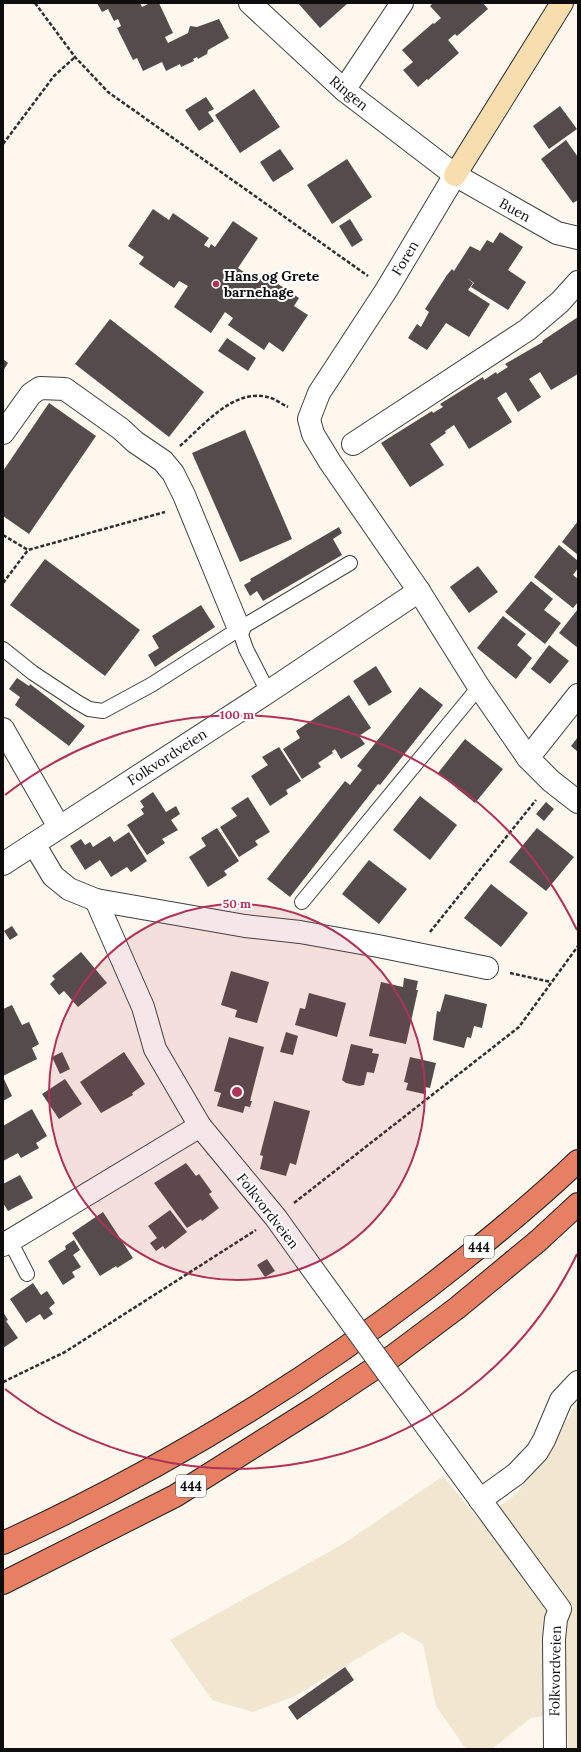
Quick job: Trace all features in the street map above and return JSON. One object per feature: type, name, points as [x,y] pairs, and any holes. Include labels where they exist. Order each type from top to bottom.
[{"type":"highway","name":"444","points":[[3,1543],[55,1519],[159,1465],[258,1406],[350,1346],[471,1254],[578,1161]]},
{"type":"highway","name":"444","points":[[3,1583],[175,1496],[318,1406],[393,1356],[457,1308],[538,1240],[578,1204]]},
{"type":"street","points":[[344,90],[402,3]]},
{"type":"street","name":"Foren","points":[[309,419],[319,393],[387,289],[562,3]]},
{"type":"street","name":"Ringen","points":[[252,4],[344,90],[455,176]]},
{"type":"street","name":"Buen","points":[[455,176],[557,233],[578,238]]},
{"type":"street","points":[[353,444],[527,330],[560,302],[578,282]]},
{"type":"street","points":[[3,433],[31,394],[40,388],[64,389],[121,429],[135,442],[163,460],[173,473],[189,506],[239,629]]},
{"type":"street","points":[[309,419],[313,434],[365,514],[419,591],[479,687],[528,758],[551,781],[578,802]]},
{"type":"street","name":"Folkvordveien","points":[[3,864],[268,692],[419,591]]},
{"type":"street","points":[[528,758],[578,694]]},
{"type":"street","points":[[3,729],[60,827]]},
{"type":"street","points":[[34,844],[53,876],[69,889],[96,900],[244,926],[308,934],[487,968]]},
{"type":"street","name":"Folkvordveien","points":[[96,900],[143,1007],[155,1049],[200,1126],[276,1218],[560,1609],[556,1619],[554,1639],[555,1749]]},
{"type":"street","points":[[6,1243],[200,1126]]},
{"type":"street","points":[[480,1500],[516,1474],[537,1452],[544,1440],[561,1400],[578,1382]]},
{"type":"lane","points":[[3,649],[33,673],[77,702],[89,709],[102,712],[150,685],[239,629],[350,563]]},
{"type":"lane","points":[[239,629],[246,649],[268,692]]},
{"type":"lane","points":[[302,902],[479,687]]},
{"type":"lane","points":[[6,1243],[27,1274]]},
{"type":"path","points":[[35,3],[75,57],[108,92],[387,289]]},
{"type":"path","points":[[3,144],[54,76],[75,57]]},
{"type":"path","points":[[163,460],[226,406],[247,397],[271,398],[309,419]]},
{"type":"path","points":[[3,583],[28,550],[189,506]]},
{"type":"path","points":[[3,535],[28,550]]},
{"type":"path","points":[[412,953],[551,781]]},
{"type":"path","points":[[3,1382],[65,1352],[276,1218],[519,1027],[578,946]]},
{"type":"path","points":[[487,968],[551,982]]},
{"type":"shaded area","points":[[578,1401],[578,1749],[568,1749],[567,1713],[531,1718],[492,1749],[466,1749],[436,1706],[423,1644],[402,1632],[295,1696],[253,1712],[212,1700],[170,1640],[343,1544],[443,1476],[480,1521],[516,1494],[545,1457]]},
{"type":"building","points":[[97,3],[140,3],[142,7],[150,3],[159,3],[173,33],[165,37],[168,43],[188,33],[190,26],[197,27],[219,19],[229,38],[208,50],[207,54],[198,59],[197,57],[193,59],[194,61],[181,67],[180,64],[166,71],[162,62],[143,71],[137,58],[133,60],[117,28],[121,26],[118,19],[114,21],[108,9],[102,12]]},
{"type":"building","points":[[298,3],[348,3],[320,28]]},
{"type":"building","points":[[433,3],[483,3],[488,9],[457,36],[455,34],[448,40],[459,53],[418,87],[403,70],[413,62],[402,50],[433,23],[434,24],[441,18],[430,6]]},
{"type":"building","points":[[254,89],[280,127],[240,153],[215,115]]},
{"type":"building","points":[[206,97],[214,109],[208,112],[214,121],[199,131],[185,110]]},
{"type":"building","points":[[560,106],[577,129],[549,149],[533,126]]},
{"type":"building","points":[[566,140],[578,157],[578,200],[573,203],[541,159]]},
{"type":"building","points":[[280,149],[294,169],[273,182],[260,162]]},
{"type":"building","points":[[347,159],[372,197],[332,224],[307,185]]},
{"type":"building","points":[[153,209],[169,220],[173,213],[209,238],[204,245],[209,248],[211,244],[215,247],[233,221],[258,238],[238,268],[258,282],[263,274],[299,298],[294,306],[308,315],[283,352],[269,342],[264,350],[228,325],[233,318],[225,312],[211,333],[174,307],[188,286],[179,281],[174,288],[139,264],[144,257],[128,246]]},
{"type":"building","points":[[350,219],[363,240],[352,247],[339,226]]},
{"type":"building","points":[[500,232],[523,247],[508,270],[526,282],[508,310],[471,287],[474,283],[467,278],[473,283],[468,290],[490,304],[469,337],[446,323],[427,350],[408,338],[417,324],[421,327],[429,312],[425,309],[447,275],[452,269],[454,271],[470,246],[480,251],[487,240],[493,243]]},
{"type":"building","points":[[578,317],[578,374],[551,390],[540,372],[529,379],[541,397],[518,412],[506,392],[497,398],[512,422],[469,449],[454,425],[445,431],[446,433],[430,444],[444,465],[410,487],[381,443],[432,411],[433,413],[443,407],[440,404],[483,377],[484,380],[496,372],[497,374],[508,367],[505,364],[543,342],[542,341]]},
{"type":"building","points":[[110,319],[204,392],[169,437],[75,364]]},
{"type":"building","points":[[227,338],[256,358],[248,371],[218,351]]},
{"type":"building","points":[[3,359],[8,363],[3,371]]},
{"type":"building","points":[[49,403],[96,436],[29,534],[3,516],[3,471]]},
{"type":"building","points":[[245,430],[292,539],[240,562],[192,453]]},
{"type":"building","points":[[578,521],[578,555],[562,542]]},
{"type":"building","points":[[339,527],[342,533],[333,539],[342,555],[263,601],[257,591],[250,596],[244,585],[251,581],[250,579]]},
{"type":"building","points":[[559,545],[578,561],[578,568],[573,575],[578,579],[578,602],[573,608],[534,577]]},
{"type":"building","points":[[45,559],[140,630],[105,676],[10,605]]},
{"type":"building","points":[[478,566],[498,592],[469,613],[450,587]]},
{"type":"building","points":[[531,581],[553,599],[544,610],[561,623],[545,644],[505,612]]},
{"type":"building","points":[[201,605],[215,627],[155,667],[148,655],[159,648],[152,636]]},
{"type":"building","points":[[578,609],[578,648],[559,633]]},
{"type":"building","points":[[503,616],[526,634],[517,645],[532,658],[516,679],[477,648]]},
{"type":"building","points":[[549,645],[569,661],[550,684],[531,669]]},
{"type":"building","points":[[376,666],[392,692],[369,706],[353,681]]},
{"type":"building","points":[[17,678],[29,686],[30,684],[85,726],[69,746],[15,705],[20,697],[9,689]]},
{"type":"building","points":[[420,687],[443,705],[380,785],[378,784],[290,897],[267,879],[345,781],[350,785],[362,770],[357,766]]},
{"type":"building","points":[[349,695],[371,728],[359,736],[365,744],[341,759],[335,749],[332,751],[333,753],[318,763],[321,767],[302,779],[283,749],[300,738],[296,731]]},
{"type":"building","points":[[578,737],[578,752],[571,746]]},
{"type":"building","points":[[465,739],[503,769],[475,803],[438,773]]},
{"type":"building","points":[[279,747],[301,781],[286,790],[288,794],[270,806],[251,776],[268,765],[262,757]]},
{"type":"building","points":[[153,792],[166,812],[176,806],[180,814],[171,820],[178,830],[162,839],[165,843],[147,855],[127,825],[144,814],[141,809],[144,807],[140,801]]},
{"type":"building","points":[[420,796],[457,825],[430,860],[393,830]]},
{"type":"building","points":[[248,797],[270,832],[255,841],[258,845],[239,857],[220,827],[237,816],[231,808]]},
{"type":"building","points":[[546,802],[554,809],[544,821],[536,814]]},
{"type":"building","points":[[217,828],[239,861],[224,871],[227,875],[208,887],[189,857],[206,846],[201,838]]},
{"type":"building","points":[[537,828],[574,857],[546,891],[509,862]]},
{"type":"building","points":[[129,832],[147,861],[131,872],[127,867],[111,877],[100,860],[85,870],[70,846],[81,839],[85,845],[90,842],[93,847],[110,836],[114,842]]},
{"type":"building","points":[[369,860],[407,889],[379,924],[342,894]]},
{"type":"building","points":[[491,884],[528,913],[501,947],[464,918]]},
{"type":"building","points":[[12,926],[18,935],[10,940],[4,931]]},
{"type":"building","points":[[81,952],[107,983],[78,1007],[64,991],[59,995],[50,984],[55,979],[52,976]]},
{"type":"building","points":[[231,971],[269,982],[257,1023],[235,1017],[237,1010],[221,1005]]},
{"type":"building","points":[[404,978],[418,981],[416,990],[418,990],[406,1044],[369,1036],[381,982],[403,987]]},
{"type":"building","points":[[309,993],[346,1003],[337,1037],[295,1025],[300,1008],[305,1009]]},
{"type":"building","points":[[445,994],[487,1004],[482,1028],[474,1026],[471,1038],[467,1037],[464,1048],[433,1040],[437,1011],[440,1012]]},
{"type":"building","points":[[12,1005],[22,1025],[29,1022],[39,1044],[32,1048],[37,1059],[3,1076],[3,1009]]},
{"type":"building","points":[[286,1032],[298,1036],[293,1055],[280,1052]]},
{"type":"building","points":[[229,1037],[264,1047],[250,1101],[252,1101],[250,1107],[245,1106],[243,1113],[217,1106],[221,1093],[214,1091]]},
{"type":"building","points":[[351,1044],[373,1049],[372,1053],[379,1054],[374,1073],[367,1072],[364,1085],[359,1086],[346,1083],[342,1080]]},
{"type":"building","points":[[62,1052],[70,1069],[60,1074],[52,1057]]},
{"type":"building","points":[[124,1052],[145,1084],[132,1093],[133,1095],[101,1113],[80,1082]]},
{"type":"building","points":[[410,1057],[436,1063],[430,1088],[425,1087],[424,1094],[406,1090],[408,1083],[404,1082]]},
{"type":"building","points":[[3,1077],[12,1096],[3,1101]]},
{"type":"building","points":[[65,1079],[82,1104],[59,1119],[42,1094]]},
{"type":"building","points":[[274,1101],[310,1111],[296,1165],[290,1163],[286,1176],[260,1169],[263,1156],[260,1155]]},
{"type":"building","points":[[32,1109],[47,1136],[36,1143],[39,1148],[21,1158],[18,1153],[3,1161],[3,1126]]},
{"type":"building","points":[[186,1163],[196,1176],[199,1174],[212,1192],[209,1194],[219,1208],[202,1221],[201,1219],[187,1228],[154,1183]]},
{"type":"building","points":[[20,1175],[33,1198],[8,1211],[3,1203],[3,1184]]},
{"type":"building","points":[[170,1210],[187,1232],[165,1249],[163,1246],[156,1251],[150,1243],[157,1238],[148,1226]]},
{"type":"building","points":[[103,1212],[133,1258],[100,1276],[72,1233]]},
{"type":"building","points":[[74,1240],[80,1250],[73,1255],[81,1267],[72,1272],[75,1277],[63,1285],[48,1261],[66,1249],[65,1246]]},
{"type":"building","points":[[267,1259],[275,1271],[265,1277],[257,1265]]},
{"type":"building","points":[[33,1283],[41,1295],[47,1291],[55,1303],[49,1308],[53,1314],[44,1320],[40,1314],[26,1323],[10,1299]]},
{"type":"building","points":[[3,1312],[8,1320],[6,1321],[18,1338],[3,1348]]},
{"type":"building","points":[[345,1667],[354,1680],[297,1720],[288,1707]]},
{"type":"place","name":"Hans og Grete barnehage","points":[[216,284]]}]
